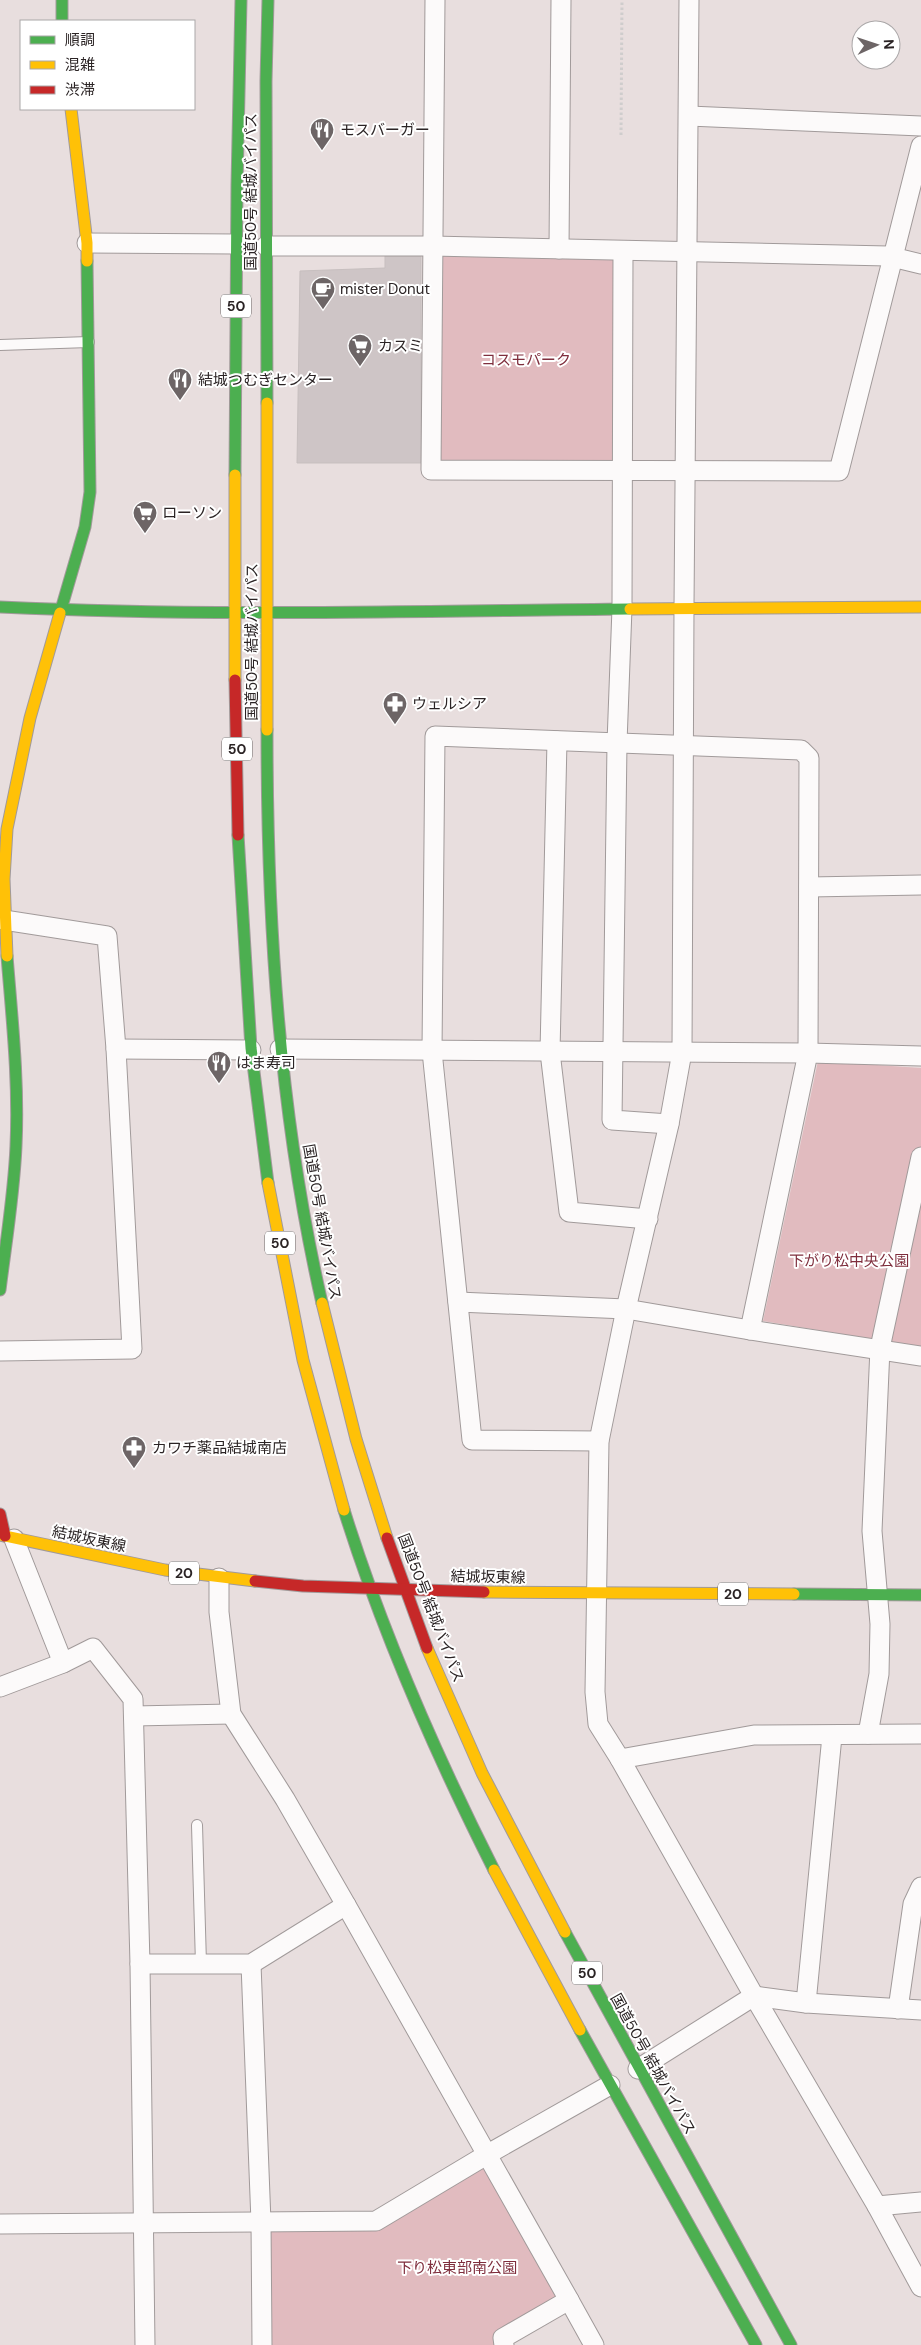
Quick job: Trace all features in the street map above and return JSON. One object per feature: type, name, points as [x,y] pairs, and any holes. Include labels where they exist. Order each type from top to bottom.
[{"type":"main road","points":[[62,0],[62,20]]},
{"type":"main road","name":"国道50号 結城バイパス","points":[[241,0],[236,244],[234,612],[241,887],[251,1050],[268,1178],[293,1314],[327,1451],[370,1590],[430,1738],[517,1915],[756,2345]]},
{"type":"main road","name":"国道50号 結城バイパス","points":[[268,0],[266,246],[269,858],[280,1049],[297,1176],[322,1307],[359,1448],[422,1637],[509,1827],[638,2069],[791,2345]]},
{"type":"main road","points":[[0,1290],[14,1175],[17,1124],[15,1061],[2,920],[5,842],[23,744],[34,697],[62,610],[85,527],[90,492],[90,342],[87,243],[71,110]]},
{"type":"main road","points":[[0,607],[62,610],[234,612],[684,607],[921,607]]},
{"type":"main road","points":[[0,1514],[6,1537]]},
{"type":"main road","name":"結城坂東線","points":[[6,1537],[165,1570],[219,1578],[370,1590],[921,1595]]},
{"type":"street","points":[[435,0],[431,470],[839,471],[921,146]]},
{"type":"street","points":[[559,249],[562,0]]},
{"type":"street","points":[[689,0],[682,1052],[669,1124],[626,1309],[599,1441],[595,1692],[598,1724],[620,1759],[754,1996],[878,2206],[921,2287]]},
{"type":"street","points":[[689,116],[921,126]]},
{"type":"street","points":[[87,243],[236,244]]},
{"type":"street","points":[[266,246],[432,246],[892,257],[921,264]]},
{"type":"street","points":[[623,250],[622,608],[617,743],[615,1052],[612,1120],[669,1124]]},
{"type":"street","points":[[599,1441],[472,1440],[432,1051],[435,736],[801,750],[810,758],[808,1053],[750,1330]]},
{"type":"street","points":[[557,741],[550,1052],[569,1212],[648,1219]]},
{"type":"street","points":[[809,886],[921,885]]},
{"type":"street","points":[[0,1351],[132,1349],[116,1049],[107,936],[2,920]]},
{"type":"street","points":[[116,1049],[251,1050]]},
{"type":"street","points":[[280,1049],[808,1053],[921,1056]]},
{"type":"street","points":[[868,1734],[879,1674],[880,1624],[872,1531],[880,1348],[921,1157]]},
{"type":"street","points":[[458,1302],[626,1309],[921,1356]]},
{"type":"street","points":[[6,1537],[63,1663]]},
{"type":"street","points":[[219,1578],[219,1612],[231,1714],[285,1799],[346,1905],[594,2345]]},
{"type":"street","points":[[0,1687],[63,1663],[93,1648],[133,1699],[140,1964],[145,2345]]},
{"type":"street","points":[[134,1716],[231,1714]]},
{"type":"street","points":[[620,1759],[754,1735],[921,1734]]},
{"type":"street","points":[[806,2003],[832,1736]]},
{"type":"street","points":[[898,2009],[913,1904],[921,1887]]},
{"type":"street","points":[[140,1964],[250,1964],[346,1905]]},
{"type":"street","points":[[250,1964],[261,2222],[262,2345]]},
{"type":"street","points":[[638,2069],[754,1996],[806,2003],[921,2010]]},
{"type":"street","points":[[0,2224],[376,2221],[488,2154],[610,2085]]},
{"type":"street","points":[[878,2206],[921,2202]]},
{"type":"street","points":[[504,2345],[504,2338],[569,2300]]},
{"type":"lane","points":[[0,345],[90,342]]},
{"type":"lane","points":[[197,1825],[201,1964]]},
{"type":"path","points":[[621,135],[622,0]]},
{"type":"green space","name":"コスモパーク","points":[[437,252],[617,256],[616,465],[435,467]]},
{"type":"green space","name":"下がり松中央公園","points":[[818,1061],[921,1068],[921,1347],[763,1321]]},
{"type":"green space","name":"下り松東部南公園","points":[[485,2163],[560,2297],[495,2345],[269,2345],[267,2231],[379,2227]]},
{"type":"building","name":"カスミ","points":[[385,256],[421,256],[421,463],[297,463],[300,271],[385,268]]},
{"type":"traffic: fast","points":[[62,0],[62,20]]},
{"type":"traffic: fast","points":[[235,475],[237,185],[241,0]]},
{"type":"traffic: fast","points":[[267,403],[266,81],[268,0]]},
{"type":"traffic: fast","points":[[60,613],[85,527],[90,492],[87,261]]},
{"type":"traffic: fast","points":[[0,607],[236,613],[630,609]]},
{"type":"traffic: fast","points":[[267,730],[270,874],[278,1018],[295,1161],[322,1303]]},
{"type":"traffic: fast","points":[[238,835],[251,1048],[268,1183]]},
{"type":"traffic: fast","points":[[0,1290],[14,1182],[17,1122],[7,956]]},
{"type":"traffic: fast","points":[[344,1510],[359,1557],[411,1693],[451,1782],[494,1870]]},
{"type":"traffic: fast","points":[[794,1594],[921,1595]]},
{"type":"traffic: fast","points":[[565,1932],[791,2345]]},
{"type":"traffic: fast","points":[[580,2030],[756,2345]]},
{"type":"traffic: slow","points":[[71,110],[87,243],[87,261]]},
{"type":"traffic: slow","points":[[267,403],[267,730]]},
{"type":"traffic: slow","points":[[235,475],[235,680]]},
{"type":"traffic: slow","points":[[630,609],[921,607]]},
{"type":"traffic: slow","points":[[7,956],[4,879],[7,829],[30,718],[60,613]]},
{"type":"traffic: slow","points":[[268,1183],[303,1360],[344,1510]]},
{"type":"traffic: slow","points":[[322,1303],[356,1439],[387,1538]]},
{"type":"traffic: slow","points":[[0,1535],[165,1570],[255,1581]]},
{"type":"traffic: slow","points":[[484,1592],[794,1594]]},
{"type":"traffic: slow","points":[[427,1648],[482,1773],[565,1932]]},
{"type":"traffic: slow","points":[[494,1870],[580,2030]]},
{"type":"traffic: jam","points":[[235,680],[238,835]]},
{"type":"traffic: jam","points":[[0,1514],[5,1536]]},
{"type":"traffic: jam","points":[[387,1538],[427,1648]]},
{"type":"traffic: jam","points":[[255,1581],[303,1586],[484,1592]]},
{"type":"place","name":"モスバーガー","points":[[322,151]]},
{"type":"place","name":"mister Donut","points":[[323,310]]},
{"type":"place","name":"カスミ","points":[[360,367]]},
{"type":"place","name":"結城つむぎセンター","points":[[180,401]]},
{"type":"place","name":"ローソン","points":[[145,534]]},
{"type":"place","name":"ウェルシア","points":[[395,725]]},
{"type":"place","name":"はま寿司","points":[[219,1084]]},
{"type":"place","name":"カワチ薬品結城南店","points":[[134,1469]]}]
